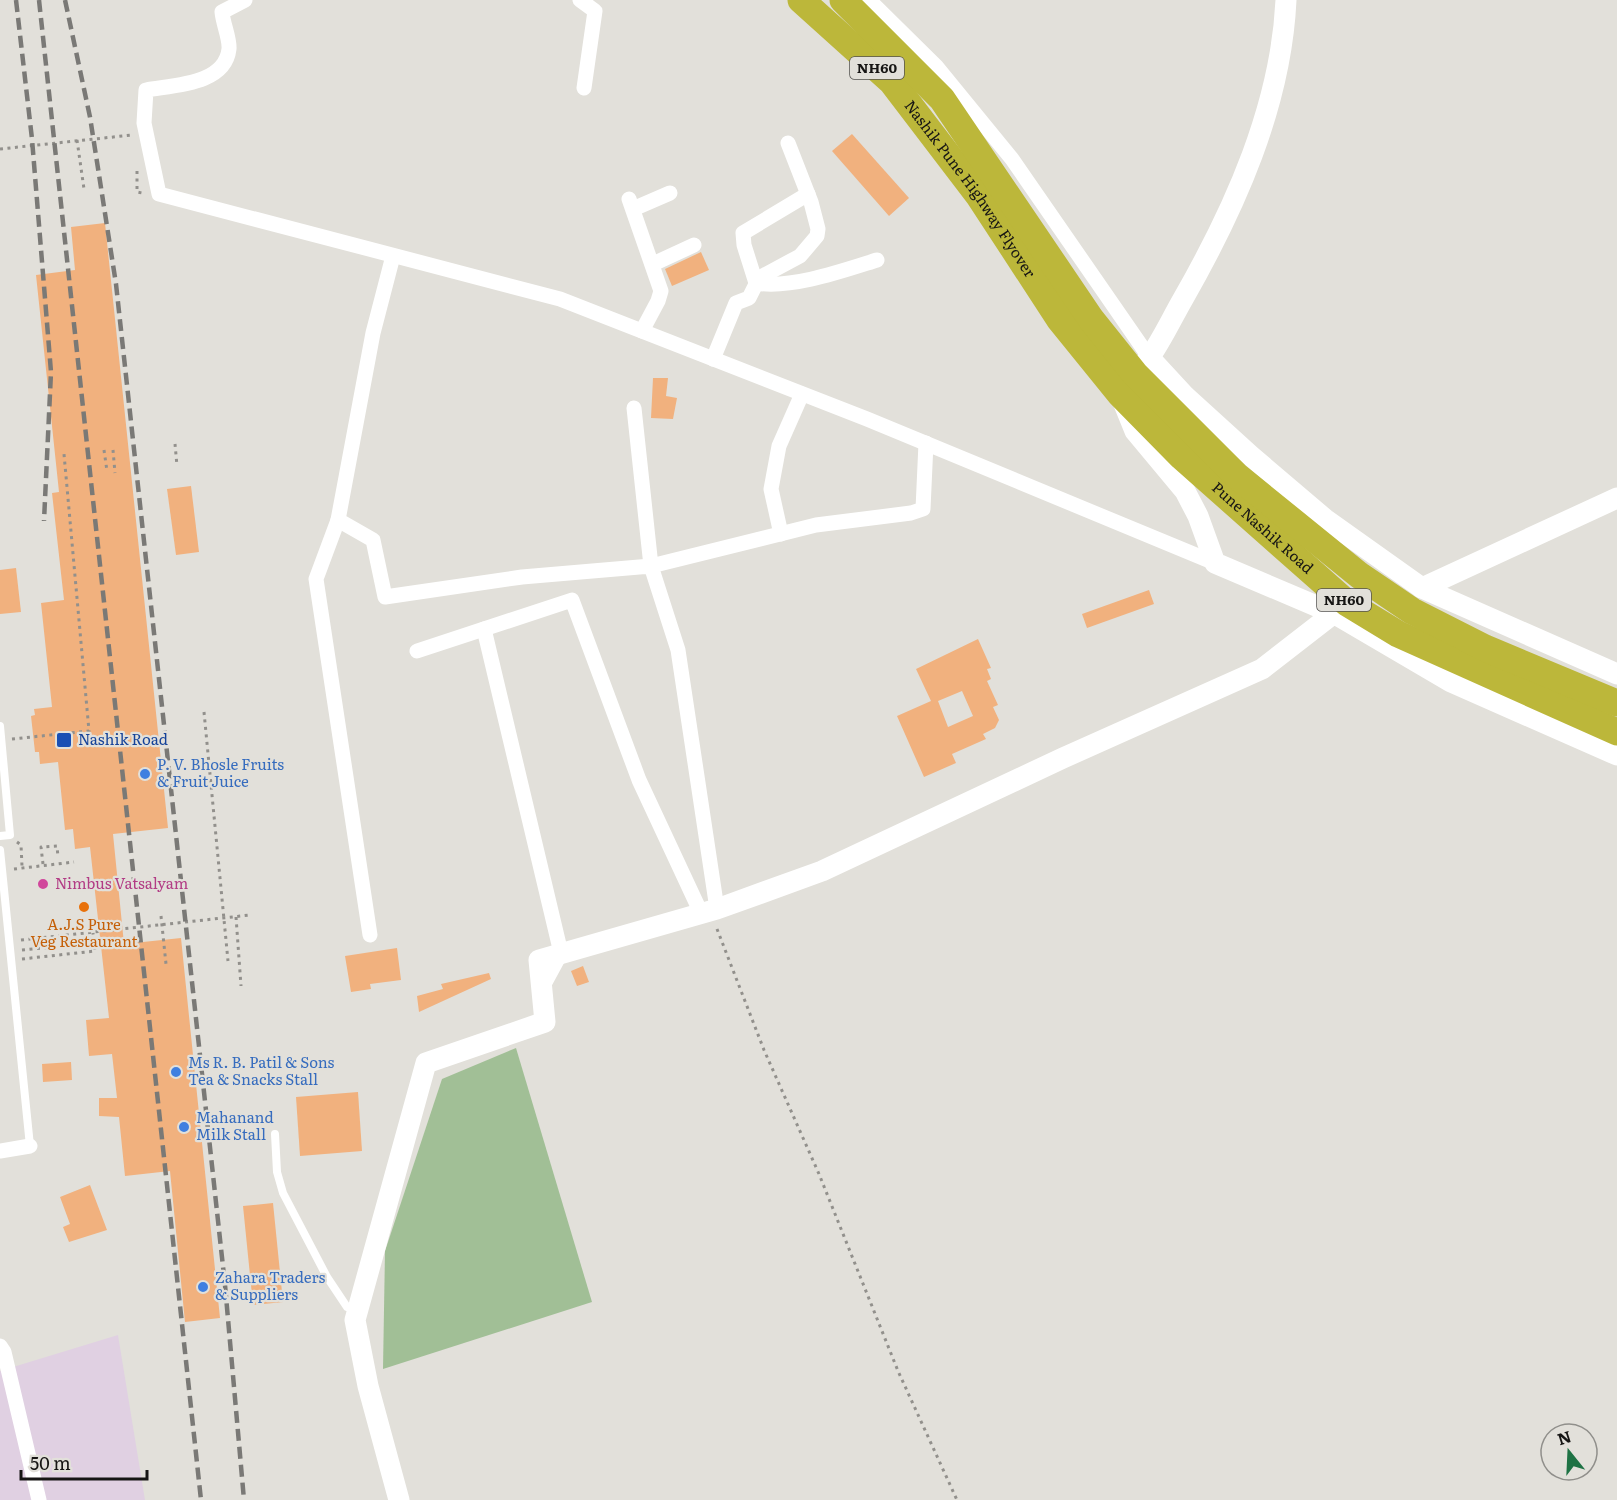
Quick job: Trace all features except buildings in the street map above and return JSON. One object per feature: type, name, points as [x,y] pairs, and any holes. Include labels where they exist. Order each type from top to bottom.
[{"type":"highway","name":"Nashik Pune Highway Flyover","points":[[801,0],[892,82],[979,196],[1060,320],[1135,375]]},
{"type":"highway","name":"Nashik Pune Highway Flyover","points":[[843,0],[942,99],[1091,319],[1135,375]]},
{"type":"highway","name":"Pune Nashik Road","points":[[1135,375],[1182,457],[1341,608],[1617,732]]},
{"type":"highway","name":"Pune Nashik Road","points":[[1135,375],[1237,476],[1359,575],[1412,611],[1485,648],[1617,703]]},
{"type":"street","points":[[245,0],[222,12],[230,47],[226,63],[212,75],[195,82],[146,90],[144,123],[159,194],[560,299],[802,393],[1215,563],[1341,608],[1451,682],[1617,755]]},
{"type":"street","points":[[580,0],[595,11],[584,88]]},
{"type":"street","points":[[869,0],[936,66],[1012,159],[1135,375],[1135,431],[1185,492],[1198,516],[1215,563]]},
{"type":"street","points":[[1135,375],[1202,266],[1234,202],[1269,103],[1285,27],[1286,0]]},
{"type":"street","points":[[712,358],[736,303],[749,298],[759,278],[800,256],[815,239],[818,229],[788,143]]},
{"type":"street","points":[[642,331],[658,301],[660,291],[653,264],[631,204],[670,193]]},
{"type":"street","points":[[756,283],[744,245],[743,233],[807,194]]},
{"type":"street","points":[[653,264],[694,245]]},
{"type":"street","points":[[370,935],[316,579],[338,520],[373,333],[393,256]]},
{"type":"street","points":[[756,283],[777,285],[841,271],[877,260]]},
{"type":"street","points":[[1135,375],[1185,396],[1325,519],[1422,588],[1617,674]]},
{"type":"street","points":[[781,534],[771,489],[779,446],[802,393]]},
{"type":"street","points":[[634,408],[651,566],[678,650],[709,911]]},
{"type":"street","points":[[338,520],[373,540],[385,597],[522,576],[651,566],[816,525],[911,513],[923,509],[926,496],[926,443]]},
{"type":"street","points":[[1422,588],[1617,498]]},
{"type":"street","points":[[417,651],[572,600],[639,780],[709,911]]},
{"type":"street","points":[[399,1500],[368,1386],[355,1320],[426,1063],[545,1022],[538,960],[709,911],[822,871],[1063,758],[1262,669],[1341,608]]},
{"type":"street","points":[[484,629],[560,954]]},
{"type":"street","points":[[0,1150],[30,1146]]},
{"type":"street","points":[[0,1346],[4,1352],[13,1386],[39,1500]]},
{"type":"lane","points":[[0,726],[10,835],[0,836]]},
{"type":"lane","points":[[0,850],[30,1146]]},
{"type":"lane","points":[[275,1134],[277,1172],[283,1193],[327,1277],[346,1307],[358,1311]]},
{"type":"path","points":[[0,149],[136,135]]},
{"type":"path","points":[[77,140],[84,189]]},
{"type":"path","points":[[175,444],[177,466]]},
{"type":"path","points":[[104,450],[107,471]]},
{"type":"path","points":[[113,450],[115,473]]},
{"type":"path","points":[[2,740],[89,731],[64,454]]},
{"type":"path","points":[[204,712],[228,961]]},
{"type":"path","points":[[21,846],[22,866]]},
{"type":"path","points":[[43,864],[42,847],[57,846],[58,857]]},
{"type":"path","points":[[15,877],[14,867],[74,862]]},
{"type":"path","points":[[709,911],[764,1050],[819,1174],[898,1371],[957,1500]]},
{"type":"path","points":[[21,940],[250,915]]},
{"type":"path","points":[[160,916],[166,964]]},
{"type":"path","points":[[236,917],[241,986]]},
{"type":"path","points":[[20,929],[22,959],[95,951],[93,933]]},
{"type":"path","points":[[21,950],[94,943]]},
{"type":"shaded area","points":[[118,1335],[145,1500],[0,1500],[0,1371]]},
{"type":"green space","points":[[516,1048],[592,1302],[383,1369],[385,1251],[442,1079]]},
{"type":"railway","points":[[16,0],[32,139],[51,372],[44,521]]},
{"type":"railway","points":[[39,0],[201,1500]]},
{"type":"railway","points":[[65,0],[90,117],[116,284],[225,1285],[244,1500]]},
{"type":"place","name":"Nashik Road","points":[[64,740]]},
{"type":"place","name":"P. V. Bhosle Fruits & Fruit Juice","points":[[145,774]]},
{"type":"place","name":"Nimbus Vatsalyam","points":[[43,884]]},
{"type":"place","name":"A.J.S Pure Veg Restaurant","points":[[84,907]]},
{"type":"place","name":"Ms R. B. Patil & Sons Tea & Snacks Stall","points":[[176,1072]]},
{"type":"place","name":"Mahanand Milk Stall","points":[[184,1127]]},
{"type":"place","name":"Zahara Traders & Suppliers","points":[[203,1287]]}]
